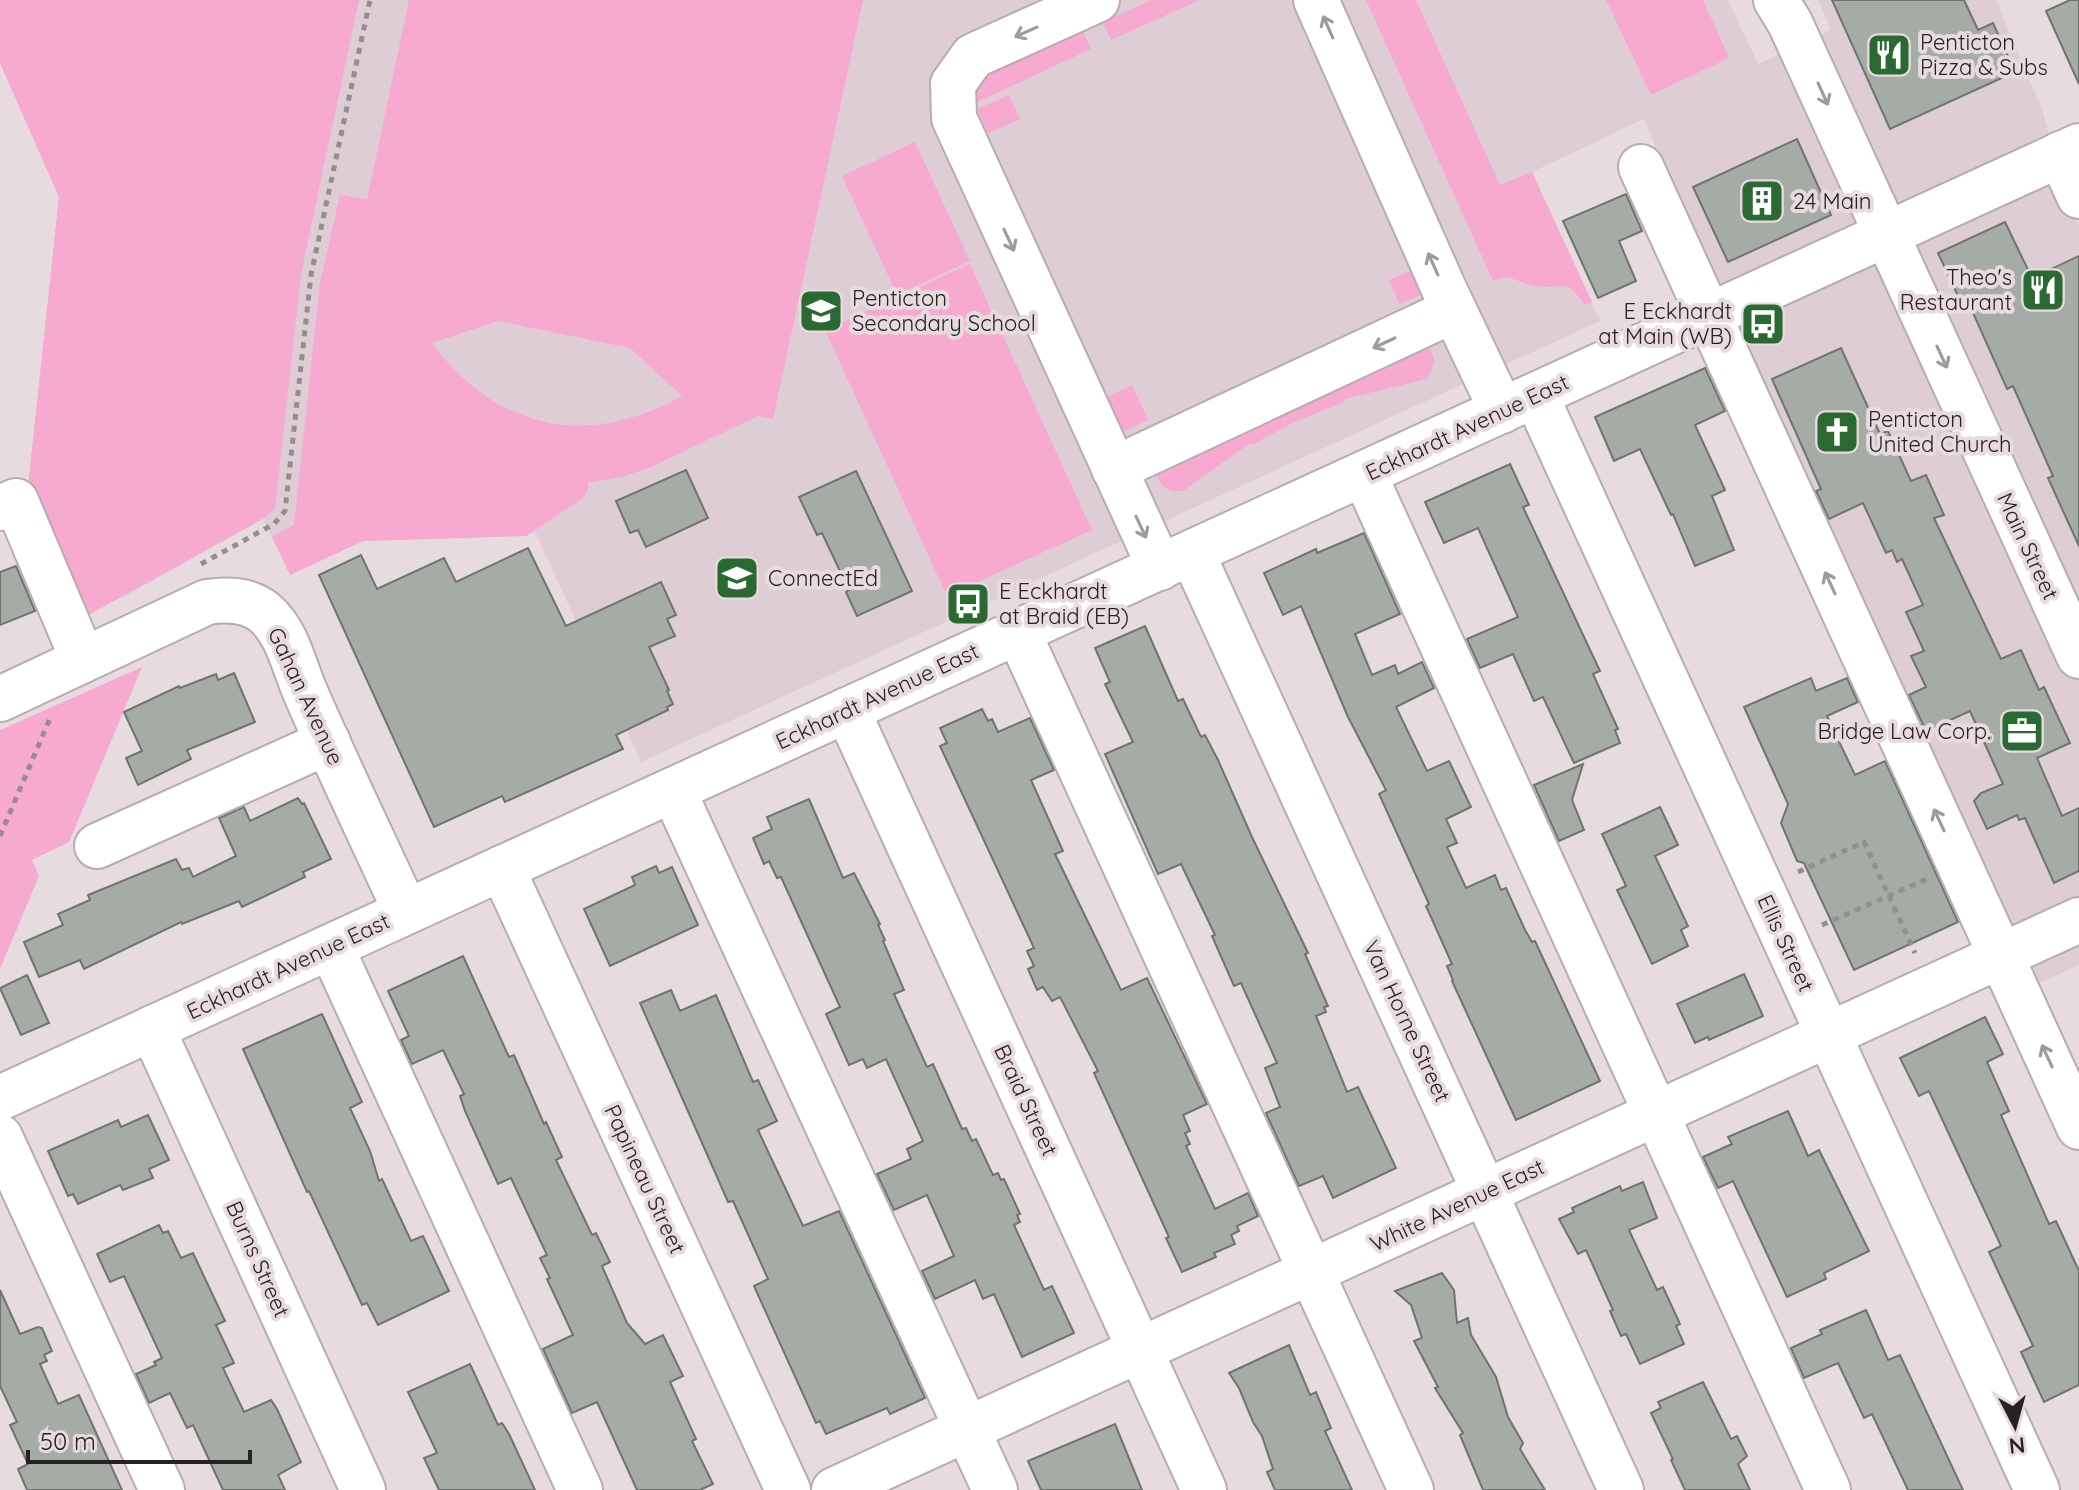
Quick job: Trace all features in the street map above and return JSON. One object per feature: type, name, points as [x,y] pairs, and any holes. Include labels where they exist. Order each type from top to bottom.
[{"type":"street","name":"Van Horne Street","points":[[1097,0],[973,56],[953,84],[954,118],[1114,469],[1176,560],[1485,1192],[1621,1490]]},
{"type":"street","name":"Ellis Street","points":[[1316,0],[1454,310],[1519,403],[1828,1035],[2037,1490]]},
{"type":"street","name":"Main Street","points":[[1776,0],[1790,23],[2079,656]]},
{"type":"street","points":[[2070,150],[2079,196]]},
{"type":"street","name":"Eckhardt Avenue East","points":[[0,1098],[2070,150]]},
{"type":"street","points":[[1641,167],[2079,1127]]},
{"type":"street","points":[[1114,469],[1454,310]]},
{"type":"street","points":[[1364,474],[1828,1490]]},
{"type":"street","points":[[0,508],[16,501],[83,660]]},
{"type":"street","name":"Gahan Avenue","points":[[0,699],[207,602],[238,601],[251,604],[275,623],[282,636],[406,912]]},
{"type":"street","points":[[1018,632],[1411,1490]]},
{"type":"street","name":"Braid Street","points":[[847,710],[1204,1490]]},
{"type":"street","points":[[97,846],[328,742]]},
{"type":"street","points":[[673,790],[995,1490]]},
{"type":"street","name":"Papineau Street","points":[[502,868],[788,1490]]},
{"type":"street","name":"White Avenue East","points":[[834,1490],[2079,920]]},
{"type":"street","points":[[331,947],[580,1490]]},
{"type":"street","name":"Burns Street","points":[[152,1028],[363,1490]]},
{"type":"street","points":[[0,1137],[162,1490]]},
{"type":"path","points":[[194,569],[274,524],[285,511],[311,275],[370,0]]},
{"type":"path","points":[[0,836],[57,702]]},
{"type":"path","points":[[1798,872],[1864,842],[1915,953]]},
{"type":"path","points":[[1822,925],[1932,876]]},
{"type":"shaded area","name":"Penticton Secondary School","points":[[0,0],[1728,0],[1758,64],[1831,30],[1818,0],[1996,0],[2043,112],[2063,190],[2079,226],[2079,965],[2031,987],[1736,345],[1644,119],[1532,172],[1600,321],[641,762],[535,532],[526,536],[363,541],[290,575],[263,519],[122,598],[28,487],[59,197],[0,63]]},
{"type":"shaded area","points":[[0,0],[359,0],[301,274],[275,508],[264,518],[85,617],[28,487],[59,197],[0,63]]},
{"type":"shaded area","points":[[409,0],[863,0],[773,419],[758,416],[651,467],[588,483],[588,492],[580,500],[526,536],[363,541],[290,575],[272,536],[294,525],[320,283],[340,195],[367,200]],"holes":[[[498,321],[630,348],[682,396],[647,413],[612,422],[578,425],[546,422],[514,412],[485,395],[457,372],[432,343]]]},
{"type":"shaded area","points":[[1152,0],[1200,0],[1111,40],[1103,22]]},
{"type":"shaded area","points":[[1366,0],[1416,0],[1500,185],[1532,172],[1592,302],[1585,305],[1567,287],[1536,286],[1505,278],[1493,281]]},
{"type":"shaded area","points":[[1606,0],[1703,0],[1729,58],[1651,95]]},
{"type":"shaded area","points":[[1083,31],[1091,49],[975,103],[978,85],[990,74]]},
{"type":"shaded area","points":[[1009,95],[1020,119],[987,134],[977,109]]},
{"type":"shaded area","points":[[915,142],[970,261],[897,295],[842,176]]},
{"type":"shaded area","points":[[970,264],[1092,530],[947,596],[825,330]]},
{"type":"shaded area","points":[[1407,272],[1417,273],[1428,292],[1399,304],[1389,280]]},
{"type":"shaded area","points":[[1425,344],[1435,362],[1427,379],[1344,399],[1344,402],[1294,422],[1252,445],[1250,443],[1183,491],[1172,491],[1161,484],[1156,470]]},
{"type":"shaded area","points":[[1132,385],[1148,420],[1123,432],[1107,397]]},
{"type":"shaded area","points":[[142,667],[69,842],[32,860],[39,876],[0,969],[0,730]]},
{"type":"building","points":[[1832,0],[1964,0],[1978,30],[1993,23],[2015,72],[1890,129]]},
{"type":"building","points":[[2070,0],[2079,0],[2079,84],[2046,11]]},
{"type":"building","name":"24 Main","points":[[1797,139],[1831,215],[1728,262],[1693,187]]},
{"type":"building","points":[[1626,194],[1642,231],[1619,241],[1636,281],[1598,298],[1563,221]]},
{"type":"building","points":[[2005,222],[2032,278],[2079,256],[2079,546],[2048,478],[2053,476],[2013,386],[2007,389],[1970,306],[1964,309],[1938,253]]},
{"type":"building","points":[[1841,348],[1880,434],[1888,431],[1911,481],[1926,475],[1944,515],[1934,518],[2001,659],[2021,650],[2039,690],[2044,687],[2070,743],[2037,758],[2062,816],[2079,808],[2079,871],[2054,883],[2025,818],[2019,820],[2017,815],[1987,829],[1974,801],[1981,793],[2003,784],[1970,711],[1926,731],[1909,695],[1926,687],[1911,656],[1924,651],[1906,612],[1923,605],[1902,559],[1897,562],[1892,550],[1886,553],[1863,503],[1829,519],[1816,491],[1821,489],[1772,379]]},
{"type":"building","points":[[1705,368],[1725,411],[1695,425],[1725,490],[1712,496],[1734,550],[1695,566],[1640,449],[1614,461],[1595,417]]},
{"type":"building","points":[[1510,464],[1529,505],[1523,507],[1600,671],[1593,674],[1618,729],[1615,730],[1620,743],[1574,763],[1543,697],[1534,701],[1513,654],[1480,668],[1467,639],[1518,617],[1478,528],[1444,543],[1425,502]]},
{"type":"building","points":[[686,470],[708,518],[646,547],[638,530],[630,533],[616,501]]},
{"type":"building","name":"ConnectEd","points":[[856,471],[912,591],[857,616],[846,592],[849,590],[822,533],[817,535],[799,497]]},
{"type":"building","points":[[1364,533],[1400,614],[1355,634],[1372,675],[1395,665],[1398,674],[1422,662],[1434,688],[1396,707],[1427,771],[1449,761],[1471,807],[1446,819],[1457,843],[1447,847],[1466,888],[1495,875],[1501,890],[1506,888],[1525,930],[1532,942],[1535,941],[1600,1081],[1516,1120],[1452,981],[1447,966],[1452,964],[1426,906],[1429,904],[1379,794],[1386,790],[1348,717],[1301,606],[1283,615],[1264,573],[1316,549],[1317,553]]},
{"type":"building","points":[[528,548],[566,626],[661,582],[676,615],[667,619],[675,636],[649,647],[673,704],[667,707],[668,710],[616,735],[623,749],[505,802],[502,796],[434,827],[319,575],[361,555],[377,589],[444,558],[456,582]]},
{"type":"building","points":[[16,566],[35,611],[0,625],[0,572]]},
{"type":"building","points":[[1145,626],[1178,701],[1183,699],[1201,737],[1205,735],[1218,760],[1308,953],[1305,954],[1328,1006],[1324,1007],[1326,1012],[1316,1016],[1347,1092],[1358,1087],[1396,1168],[1333,1198],[1323,1176],[1299,1186],[1266,1113],[1280,1107],[1265,1068],[1277,1063],[1241,983],[1234,986],[1212,936],[1215,935],[1181,864],[1158,874],[1105,754],[1133,742],[1105,684],[1110,682],[1095,648]]},
{"type":"building","points":[[234,673],[255,722],[187,750],[191,759],[138,785],[126,758],[142,751],[124,712],[179,686],[216,674],[218,680]]},
{"type":"building","points":[[1811,678],[1816,691],[1847,678],[1858,702],[1827,716],[1855,775],[1885,761],[1958,922],[1854,970],[1804,863],[1797,861],[1781,823],[1788,804],[1744,707]]},
{"type":"building","points":[[982,709],[988,721],[992,719],[998,732],[1030,718],[1054,770],[1031,780],[1063,851],[1055,854],[1121,990],[1147,978],[1207,1104],[1183,1115],[1190,1131],[1185,1133],[1190,1144],[1186,1146],[1215,1209],[1248,1193],[1258,1216],[1237,1226],[1239,1231],[1231,1235],[1235,1244],[1214,1253],[1216,1257],[1182,1272],[1094,1073],[1098,1071],[1060,997],[1052,1001],[1043,987],[1037,990],[1028,969],[1034,966],[1027,951],[1034,948],[940,746],[947,743],[940,728]]},
{"type":"building","points":[[1583,764],[1572,800],[1584,830],[1559,841],[1534,785]]},
{"type":"building","points":[[298,798],[304,803],[331,859],[303,872],[305,877],[242,907],[239,901],[181,922],[84,969],[80,960],[39,977],[24,942],[63,925],[58,914],[90,900],[88,895],[176,859],[182,870],[189,868],[193,877],[236,856],[219,818],[244,807],[250,821]]},
{"type":"building","points":[[809,799],[843,878],[854,873],[880,924],[883,941],[904,990],[894,994],[927,1067],[933,1064],[962,1129],[966,1128],[972,1141],[976,1139],[993,1175],[998,1173],[1001,1180],[1004,1179],[1020,1214],[1017,1215],[1020,1222],[1014,1225],[1044,1290],[1052,1286],[1074,1333],[1022,1357],[994,1294],[983,1299],[975,1280],[935,1299],[922,1271],[954,1256],[927,1195],[894,1210],[877,1174],[911,1159],[907,1149],[923,1141],[886,1059],[867,1068],[863,1059],[849,1065],[826,1014],[840,1007],[781,877],[777,878],[769,861],[764,864],[753,838],[772,829],[767,817]]},
{"type":"building","points":[[1660,807],[1678,845],[1655,856],[1688,926],[1681,930],[1688,946],[1652,964],[1617,890],[1626,886],[1602,834]]},
{"type":"building","points":[[656,866],[659,873],[672,867],[698,925],[610,966],[584,909],[635,885],[632,877]]},
{"type":"building","points":[[463,956],[509,1057],[514,1055],[544,1124],[546,1122],[562,1157],[556,1160],[592,1235],[596,1233],[610,1262],[602,1266],[627,1323],[645,1344],[663,1335],[683,1376],[670,1382],[696,1439],[692,1441],[713,1484],[700,1490],[637,1490],[597,1402],[572,1413],[543,1349],[573,1335],[540,1258],[547,1255],[511,1178],[498,1184],[465,1111],[460,1096],[464,1094],[443,1050],[412,1064],[401,1040],[409,1036],[388,991]]},
{"type":"building","points":[[1744,974],[1763,1016],[1695,1043],[1677,1004]]},
{"type":"building","points":[[27,975],[49,1023],[21,1035],[0,988]]},
{"type":"building","points":[[671,990],[680,1011],[716,995],[753,1082],[758,1080],[777,1121],[758,1130],[803,1226],[839,1211],[925,1398],[890,1414],[887,1408],[826,1434],[820,1421],[816,1423],[754,1286],[768,1279],[733,1201],[728,1202],[640,1003]]},
{"type":"building","points":[[322,1014],[362,1102],[350,1108],[370,1151],[379,1181],[382,1179],[411,1241],[423,1236],[449,1291],[378,1325],[367,1303],[362,1305],[243,1049]]},
{"type":"building","points":[[1985,1017],[2003,1054],[1987,1062],[2009,1111],[2001,1115],[2049,1224],[2056,1221],[2079,1271],[2079,1385],[2044,1402],[2021,1352],[2033,1346],[1989,1252],[2001,1246],[1929,1091],[1919,1096],[1900,1058]]},
{"type":"building","points":[[1788,1111],[1808,1156],[1819,1150],[1869,1251],[1824,1273],[1826,1279],[1787,1297],[1733,1181],[1718,1188],[1703,1157],[1732,1144],[1728,1137]]},
{"type":"building","points":[[148,1115],[169,1160],[149,1169],[153,1178],[123,1190],[120,1185],[78,1204],[73,1194],[68,1196],[48,1151],[118,1120],[121,1127]]},
{"type":"building","points":[[1643,1182],[1657,1218],[1629,1230],[1657,1290],[1663,1287],[1680,1324],[1676,1326],[1684,1344],[1640,1364],[1626,1334],[1621,1336],[1586,1250],[1578,1254],[1559,1219],[1574,1212],[1572,1208],[1620,1186],[1622,1191]]},
{"type":"building","points":[[159,1225],[163,1233],[168,1231],[181,1258],[193,1253],[225,1321],[216,1325],[234,1363],[223,1368],[244,1412],[271,1400],[277,1409],[301,1462],[278,1475],[285,1490],[223,1490],[193,1425],[187,1428],[170,1393],[149,1403],[136,1374],[156,1365],[154,1362],[162,1358],[124,1276],[110,1282],[97,1254]]},
{"type":"building","points":[[1442,1273],[1454,1290],[1457,1323],[1468,1318],[1471,1335],[1496,1377],[1508,1417],[1523,1443],[1520,1449],[1545,1490],[1483,1490],[1460,1435],[1463,1433],[1435,1388],[1438,1387],[1414,1341],[1422,1338],[1411,1305],[1395,1291]]},
{"type":"building","points":[[0,1290],[20,1334],[42,1328],[52,1351],[44,1355],[47,1361],[40,1364],[58,1404],[79,1395],[122,1490],[27,1490],[18,1469],[28,1464],[10,1425],[17,1422],[0,1386]]},
{"type":"building","points":[[1866,1310],[1888,1360],[1900,1355],[1963,1490],[1908,1490],[1872,1414],[1864,1418],[1838,1363],[1804,1378],[1791,1348],[1822,1334],[1820,1330]]},
{"type":"building","points":[[1289,1345],[1310,1395],[1316,1392],[1331,1428],[1325,1431],[1352,1490],[1275,1490],[1267,1472],[1273,1469],[1262,1436],[1229,1373]]},
{"type":"building","points":[[470,1364],[498,1425],[502,1423],[509,1434],[535,1490],[439,1490],[424,1458],[437,1453],[408,1392]]},
{"type":"building","points":[[1703,1382],[1731,1439],[1737,1436],[1747,1456],[1738,1464],[1750,1490],[1685,1490],[1671,1460],[1651,1413],[1661,1408],[1658,1402]]},
{"type":"building","points":[[1115,1424],[1142,1490],[1041,1490],[1028,1461]]},
{"type":"place","name":"Penticton Pizza & Subs","points":[[1889,55]]},
{"type":"place","name":"24 Main","points":[[1762,201]]},
{"type":"place","name":"Theo's Restaurant","points":[[2043,290]]},
{"type":"place","name":"Penticton Secondary School","points":[[821,311]]},
{"type":"place","name":"E Eckhardt at Main (WB)","points":[[1763,324]]},
{"type":"place","name":"Penticton United Church","points":[[1837,432]]},
{"type":"place","name":"ConnectEd","points":[[737,578]]},
{"type":"place","name":"E Eckhardt at Braid (EB)","points":[[968,604]]},
{"type":"place","name":"Bridge Law Corp.","points":[[2022,731]]}]
